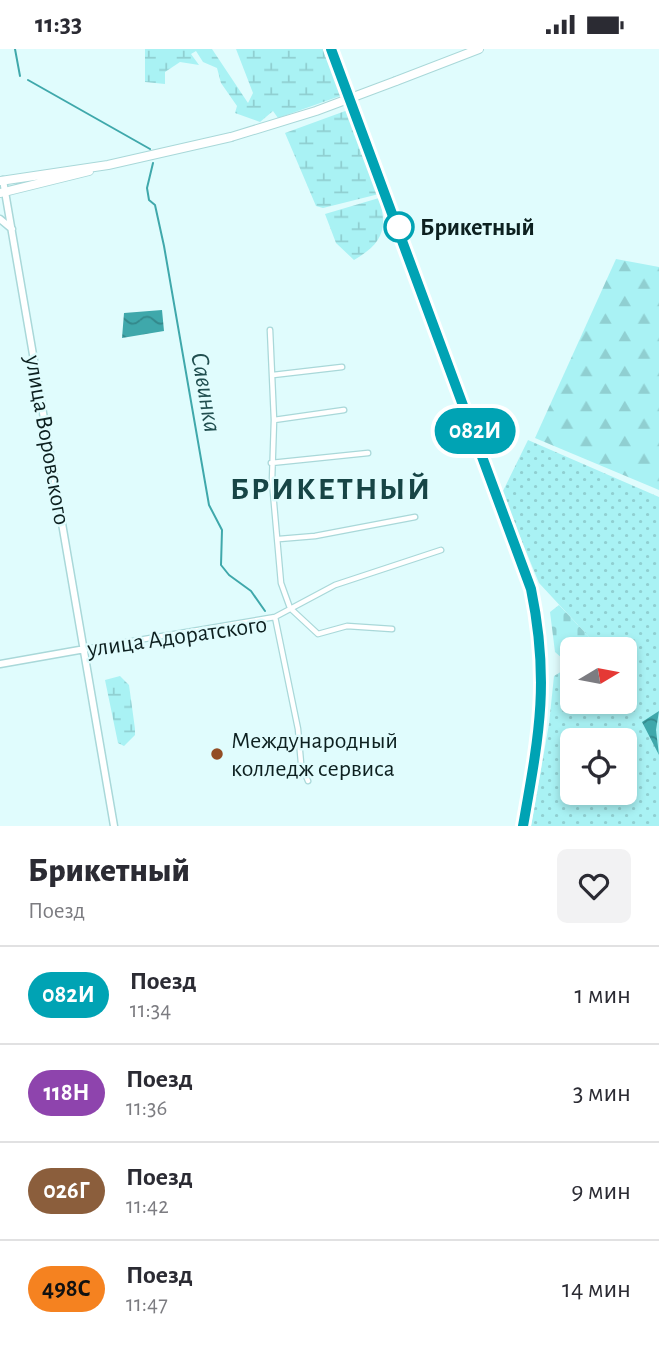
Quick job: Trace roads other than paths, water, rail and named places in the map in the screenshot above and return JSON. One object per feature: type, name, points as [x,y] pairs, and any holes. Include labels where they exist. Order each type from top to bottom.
[{"type":"main road","points":[[3,193],[108,165],[232,137],[316,111],[479,49]]},
{"type":"main road","points":[[2,180],[108,165]]},
{"type":"street","name":"улица Воровского","points":[[2,180],[13,230],[114,826]]},
{"type":"street","points":[[9,211],[0,219],[13,230]]},
{"type":"street","points":[[270,330],[274,419],[271,463],[281,583],[289,608],[318,634],[347,626],[392,629]]},
{"type":"street","points":[[273,375],[342,367]]},
{"type":"street","points":[[274,419],[344,410]]},
{"type":"street","points":[[271,463],[368,453]]},
{"type":"street","points":[[279,539],[315,536],[415,517]]},
{"type":"street","points":[[275,617],[335,585],[441,550]]},
{"type":"street","name":"улица Адоратского","points":[[0,664],[275,617],[298,729],[301,764],[308,781]]},
{"type":"water","points":[[162,310],[164,331],[122,338],[124,313]]},
{"type":"water","points":[[659,711],[656,730],[659,755],[642,722]]},
{"type":"waterway","name":"Савинка","points":[[15,49],[20,76]]},
{"type":"waterway","name":"Савинка","points":[[28,80],[150,149]]},
{"type":"waterway","name":"Савинка","points":[[153,163],[147,188],[149,200],[155,205],[164,246],[209,505],[222,530],[221,565],[229,575],[251,591],[265,611]]},
{"type":"railway","points":[[335,49],[534,589],[540,619],[544,678],[541,737],[527,826]]},
{"type":"train","name":"082И","points":[[331,49],[494,483],[531,589],[541,642],[543,704],[523,826]]},
{"type":"place","name":"Брикетный","points":[[399,227]]},
{"type":"place","name":"Международный колледж сервиса","points":[[217,754]]},
{"type":"district","name":"БРИКЕТНЫЙ","points":[[331,488]]}]
